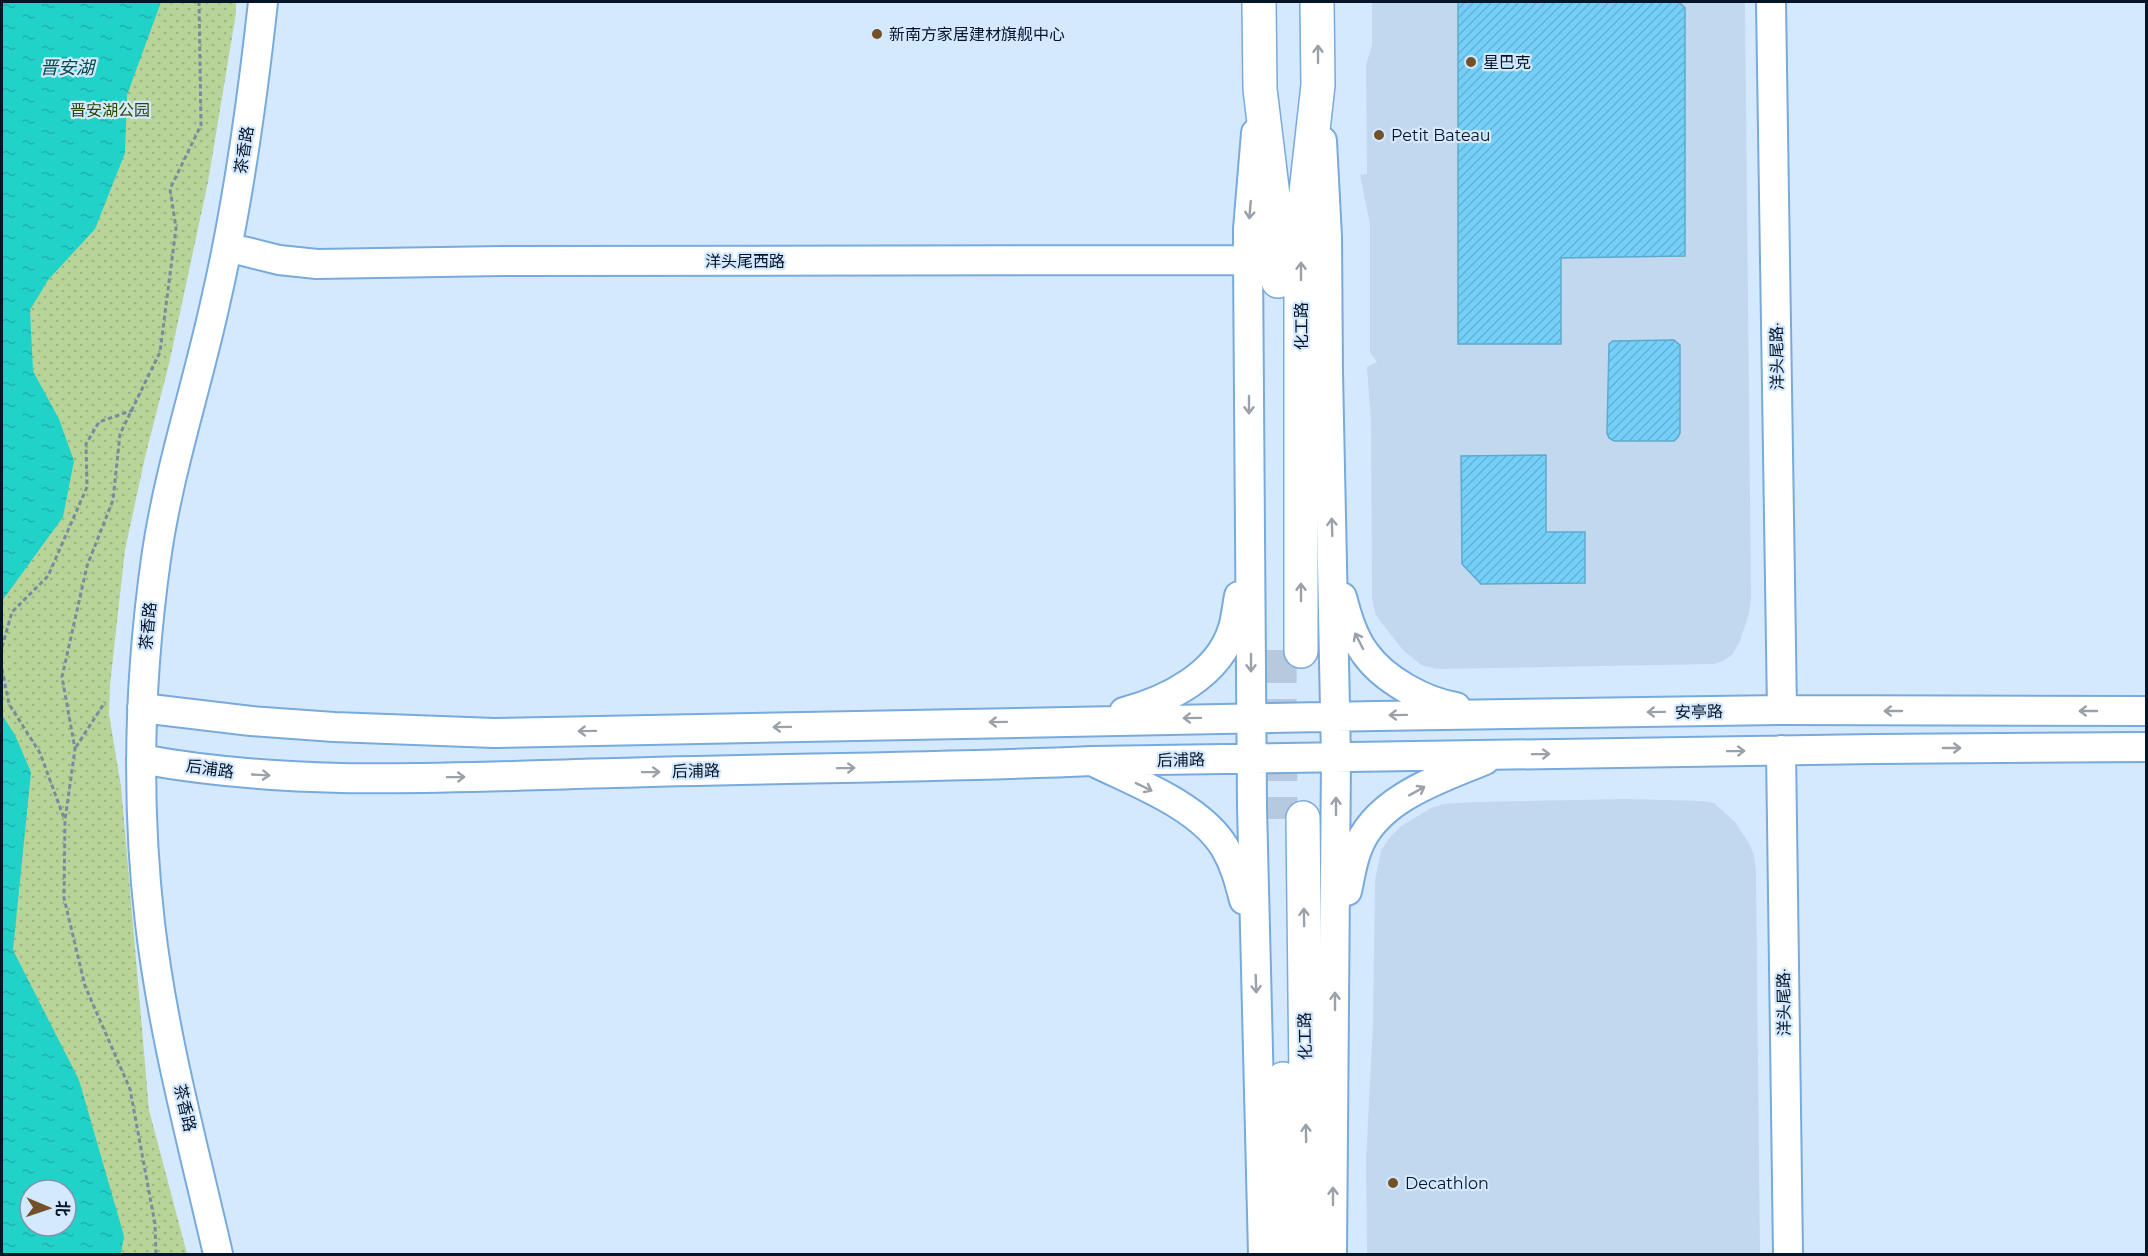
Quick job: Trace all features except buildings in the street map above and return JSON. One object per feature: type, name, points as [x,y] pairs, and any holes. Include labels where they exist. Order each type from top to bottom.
[{"type":"highway","name":"化工路","points":[[1259,2],[1260,89],[1278,237],[1291,650],[1301,237],[1318,85],[1317,2]]},
{"type":"highway","name":"化工路","points":[[1284,1254],[1292,819],[1308,1254]]},
{"type":"main road","name":"茶香路","points":[[218,1254],[172,1053],[150,926],[143,849],[150,760],[151,603],[160,531],[170,480],[206,344],[225,257],[241,171],[263,2]]},
{"type":"main road","name":"茶香路","points":[[151,710],[180,523],[243,251],[268,102],[280,2]]},
{"type":"main road","name":"洋头尾路·","points":[[1772,2],[1782,710]]},
{"type":"main road","points":[[1318,85],[1328,237],[1328,372],[1336,757],[1332,1254]]},
{"type":"main road","points":[[1260,89],[1248,229],[1248,260],[1251,759],[1263,1254]]},
{"type":"main road","name":"洋头尾西路","points":[[243,251],[279,260],[317,264],[502,261],[1248,260]]},
{"type":"main road","points":[[1092,720],[1142,707],[1165,697],[1190,683],[1209,668],[1233,628],[1250,531]]},
{"type":"main road","points":[[1333,565],[1348,619],[1365,653],[1390,677],[1416,694],[1440,704],[1497,714]]},
{"type":"main road","points":[[151,710],[334,727],[494,733],[1251,718]]},
{"type":"main road","name":"安亭路","points":[[1251,718],[1782,710],[2146,711]]},
{"type":"main road","points":[[1251,759],[1781,750],[2146,747]]},
{"type":"main road","name":"洋头尾路·","points":[[1781,750],[1788,1254]]},
{"type":"main road","points":[[1335,945],[1357,850],[1371,825],[1388,808],[1412,793],[1498,754]]},
{"type":"main road","name":"后浦路","points":[[150,760],[232,773],[416,778],[1251,759]]},
{"type":"main road","name":"茶香路","points":[[150,760],[169,935],[185,1027],[235,1254]]},
{"type":"main road","points":[[1092,761],[1155,792],[1207,825],[1225,846],[1237,871],[1256,950]]},
{"type":"path","points":[[2,647],[12,612],[48,576],[87,487],[86,444],[99,422],[133,410]]},
{"type":"path","points":[[2,669],[9,704],[40,753],[65,820]]},
{"type":"path","points":[[75,749],[105,702]]},
{"type":"shaded area","points":[[1372,2],[1745,2],[1751,598],[1740,641],[1732,655],[1723,661],[1713,664],[1436,669],[1421,665],[1403,650],[1375,613],[1372,597],[1371,422],[1367,367],[1377,362],[1370,352],[1370,224],[1360,175],[1367,174],[1366,65],[1372,45]]},
{"type":"shaded area","points":[[1626,799],[1714,803],[1735,822],[1750,845],[1754,856],[1760,1254],[1367,1254],[1366,1160],[1373,1023],[1375,880],[1381,851],[1401,826],[1431,808],[1444,804]]},
{"type":"green space","name":"晋安湖公园","points":[[2,2],[236,2],[208,182],[169,364],[145,457],[125,550],[110,685],[109,714],[121,786],[149,1110],[187,1254],[2,1254]]},
{"type":"water","name":"晋安湖","points":[[2,2],[161,2],[127,95],[125,153],[95,229],[48,280],[30,310],[33,371],[59,419],[74,461],[63,517],[2,601]]},
{"type":"water","points":[[2,715],[15,735],[31,772],[13,950],[79,1080],[124,1236],[121,1254],[2,1254]]},
{"type":"tunnel","points":[[1280,650],[1281,819]]},
{"type":"place","name":"新南方家居建材旗舰中心","points":[[877,34]]},
{"type":"place","name":"星巴克","points":[[1471,62]]},
{"type":"place","name":"Petit Bateau","points":[[1379,135]]},
{"type":"place","name":"Decathlon","points":[[1393,1183]]}]
